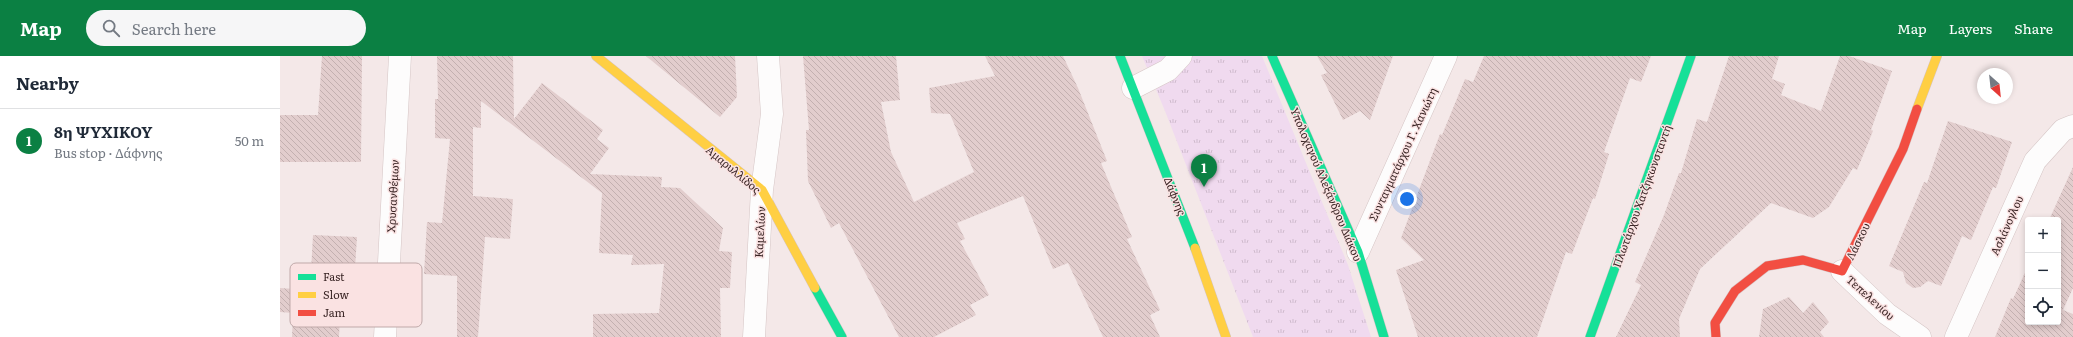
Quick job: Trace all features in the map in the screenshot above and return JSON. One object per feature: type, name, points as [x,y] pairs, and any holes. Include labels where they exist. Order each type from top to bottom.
[{"type":"street","name":"Χρυσανθέμων","points":[[389,263],[400,56]]},
{"type":"street","name":"Αμαρυλλίδος","points":[[596,56],[762,190],[842,337]]},
{"type":"street","name":"Καμελίων","points":[[754,337],[762,190],[772,114],[768,56]]},
{"type":"street","name":"Δάφνης","points":[[1120,56],[1189,229],[1226,337]]},
{"type":"street","points":[[1134,88],[1168,70],[1181,56]]},
{"type":"street","name":"Υπολοχαγού Αλεξάνδρου Διάκου","points":[[1272,56],[1358,252],[1384,337]]},
{"type":"street","name":"Συνταγματάρχου Γ. Χανιώτη","points":[[1358,252],[1446,56]]},
{"type":"street","name":"Πλωτάρχου Χατζηκωνσταντή","points":[[1590,337],[1691,56]]},
{"type":"street","name":"Λάσκου","points":[[1716,337],[1715,323],[1735,291],[1767,266],[1803,260],[1842,271],[1903,149],[1937,56]]},
{"type":"street","name":"Ασλάνογλου","points":[[1956,337],[2034,161],[2063,130],[2073,126]]},
{"type":"street","name":"Τεπελενίου","points":[[1842,271],[1887,314],[1920,337]]},
{"type":"street","name":"Χρυσανθέμων","points":[[385,337],[386,327]]},
{"type":"green space","points":[[1142,56],[1262,56],[1348,265],[1371,337],[1253,337]]},
{"type":"building","points":[[322,56],[362,56],[361,162],[280,162],[280,115],[318,115]]},
{"type":"building","points":[[437,56],[513,56],[514,119],[542,83],[603,130],[597,139],[609,148],[590,174],[662,177],[661,187],[680,188],[723,228],[719,251],[732,252],[730,288],[720,288],[721,337],[593,337],[593,314],[659,313],[664,264],[631,265],[633,255],[599,253],[602,193],[481,101],[481,128],[473,127],[473,196],[513,199],[510,239],[485,237],[478,337],[457,337],[457,276],[424,274],[427,222],[442,223],[450,139],[435,138],[435,99],[438,99]]},
{"type":"building","points":[[646,56],[735,56],[737,97],[720,117]]},
{"type":"building","points":[[803,56],[896,56],[900,100],[881,102],[891,152],[914,202],[974,172],[950,114],[931,113],[929,88],[995,76],[985,56],[1063,56],[1078,88],[1107,161],[1101,163],[1132,237],[1127,239],[1160,310],[1150,315],[1160,337],[1103,337],[1068,263],[1053,269],[1023,196],[957,223],[965,239],[960,241],[989,295],[970,305],[976,315],[934,337],[899,337],[839,223],[831,228],[808,181],[806,130],[809,130]]},
{"type":"building","points":[[1317,56],[1393,56],[1370,120],[1360,111],[1343,120],[1321,75],[1327,73]]},
{"type":"building","points":[[1484,56],[1651,56],[1641,82],[1630,78],[1604,152],[1609,154],[1595,199],[1593,198],[1572,254],[1566,252],[1537,337],[1418,337],[1396,270],[1424,260],[1401,238],[1440,134],[1442,135],[1465,79],[1473,82]]},
{"type":"building","points":[[1729,56],[1779,56],[1772,79],[1785,84],[1781,95],[1821,111],[1840,56],[1849,56],[1892,71],[1871,130],[1873,131],[1857,170],[1853,168],[1829,207],[1813,218],[1771,203],[1700,269],[1679,319],[1680,337],[1616,337],[1641,285],[1635,282],[1664,215],[1679,173],[1681,173],[1697,119],[1707,122]]},
{"type":"building","points":[[1948,121],[2012,142],[1996,188],[1993,187],[1971,240],[1962,236],[1941,286],[1928,281],[1920,287],[1913,288],[1906,283],[1903,272],[1889,266],[1924,182],[1927,183]]},
{"type":"building","points":[[2073,167],[2073,288],[2063,310],[2073,314],[2073,337],[1995,337],[2011,298],[2013,299],[2025,273],[2025,325],[2061,325],[2061,217],[2050,217]]},
{"type":"building","points":[[313,235],[357,237],[355,263],[311,263]]},
{"type":"building","points":[[280,288],[290,289],[290,313],[280,312]]},
{"type":"building","points":[[1789,297],[1803,313],[1813,302],[1829,322],[1820,332],[1824,337],[1759,337],[1763,309]]},
{"type":"building","points":[[292,327],[339,327],[339,337],[292,337]]},
{"type":"traffic: fast","points":[[1120,56],[1195,248]]},
{"type":"traffic: fast","points":[[1272,56],[1358,252],[1384,337]]},
{"type":"traffic: fast","points":[[1590,337],[1691,56]]},
{"type":"traffic: fast","points":[[815,288],[842,337]]},
{"type":"traffic: slow","points":[[596,56],[762,190],[815,288]]},
{"type":"traffic: slow","points":[[1917,109],[1937,56]]},
{"type":"traffic: slow","points":[[1195,248],[1226,337]]},
{"type":"traffic: jam","points":[[1716,337],[1715,323],[1735,291],[1767,266],[1803,260],[1842,271],[1903,149],[1917,109]]},
{"type":"place","name":"8η ΨΥΧΙΚΟΥ","points":[[1204,187]]}]
